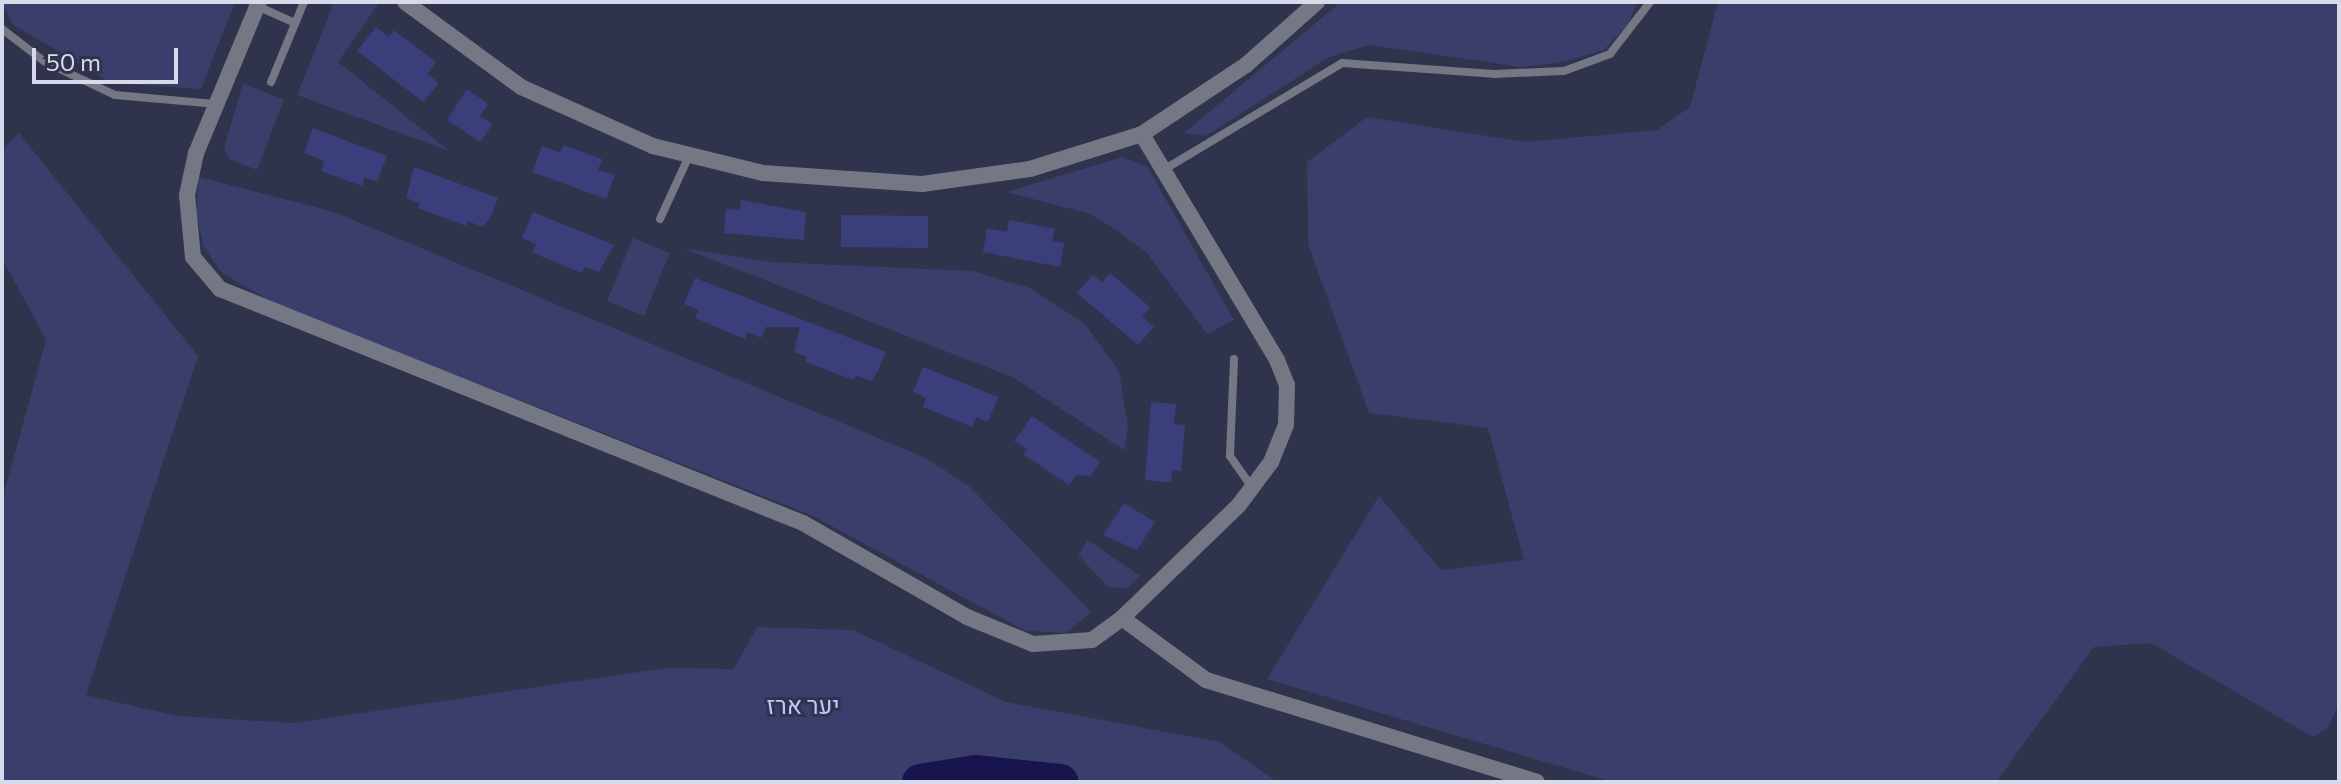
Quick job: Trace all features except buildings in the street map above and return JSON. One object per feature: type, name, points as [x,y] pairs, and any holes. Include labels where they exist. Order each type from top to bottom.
[{"type":"street","points":[[405,2],[521,87],[602,128],[689,156],[814,180],[922,184],[1030,169],[1142,134],[1237,72],[1317,2]]},
{"type":"street","points":[[258,4],[196,153],[185,216],[193,257],[220,289],[242,302],[803,523],[1002,635],[1033,644],[1076,645],[1122,618],[1189,559],[1252,487],[1281,444],[1287,385],[1165,169],[1142,134]]},
{"type":"street","points":[[1122,618],[1206,680],[1537,782]]},
{"type":"lane","points":[[271,82],[304,2]]},
{"type":"lane","points":[[1165,169],[1342,63],[1494,74],[1564,71],[1610,54],[1650,2]]},
{"type":"lane","points":[[258,4],[295,23]]},
{"type":"lane","points":[[2,29],[45,62],[115,95],[215,104]]},
{"type":"lane","points":[[660,219],[689,156]]},
{"type":"lane","points":[[1234,359],[1230,456],[1252,487]]},
{"type":"green space","points":[[2,2],[235,2],[201,89],[111,83],[12,24]]},
{"type":"green space","points":[[334,2],[379,3],[338,62],[449,151],[297,95]]},
{"type":"green space","points":[[1341,2],[1637,2],[1628,24],[1604,50],[1564,62],[1521,67],[1369,45],[1329,57],[1206,136],[1184,133]]},
{"type":"green space","points":[[1718,2],[2339,2],[2339,704],[2327,729],[2313,737],[2151,643],[2094,647],[1996,782],[1612,782],[1267,679],[1379,496],[1441,570],[1524,560],[1488,428],[1369,413],[1308,244],[1307,162],[1367,117],[1525,142],[1657,130],[1690,107]]},
{"type":"green space","points":[[243,83],[284,100],[257,170],[229,159],[224,148]]},
{"type":"green space","name":"יער ארז","points":[[19,133],[198,356],[86,695],[177,716],[294,723],[666,668],[734,669],[757,627],[853,630],[1006,702],[1220,742],[1277,782],[2,782],[2,500],[46,340],[2,258],[2,150]]},
{"type":"green space","points":[[1122,157],[1147,166],[1234,320],[1207,334],[1147,253],[1118,231],[1090,214],[1007,192]]},
{"type":"green space","points":[[199,177],[334,212],[924,457],[969,486],[1091,612],[1066,633],[1026,631],[813,516],[270,301],[222,273],[204,247],[196,214]]},
{"type":"green space","points":[[633,238],[670,253],[644,316],[607,301]]},
{"type":"green space","points":[[683,248],[772,262],[973,271],[1030,288],[1085,324],[1119,371],[1128,426],[1124,450],[1014,378]]},
{"type":"green space","points":[[1088,540],[1140,576],[1127,588],[1108,587],[1078,555]]},
{"type":"waterway","points":[[920,782],[975,773],[1061,782]]}]
